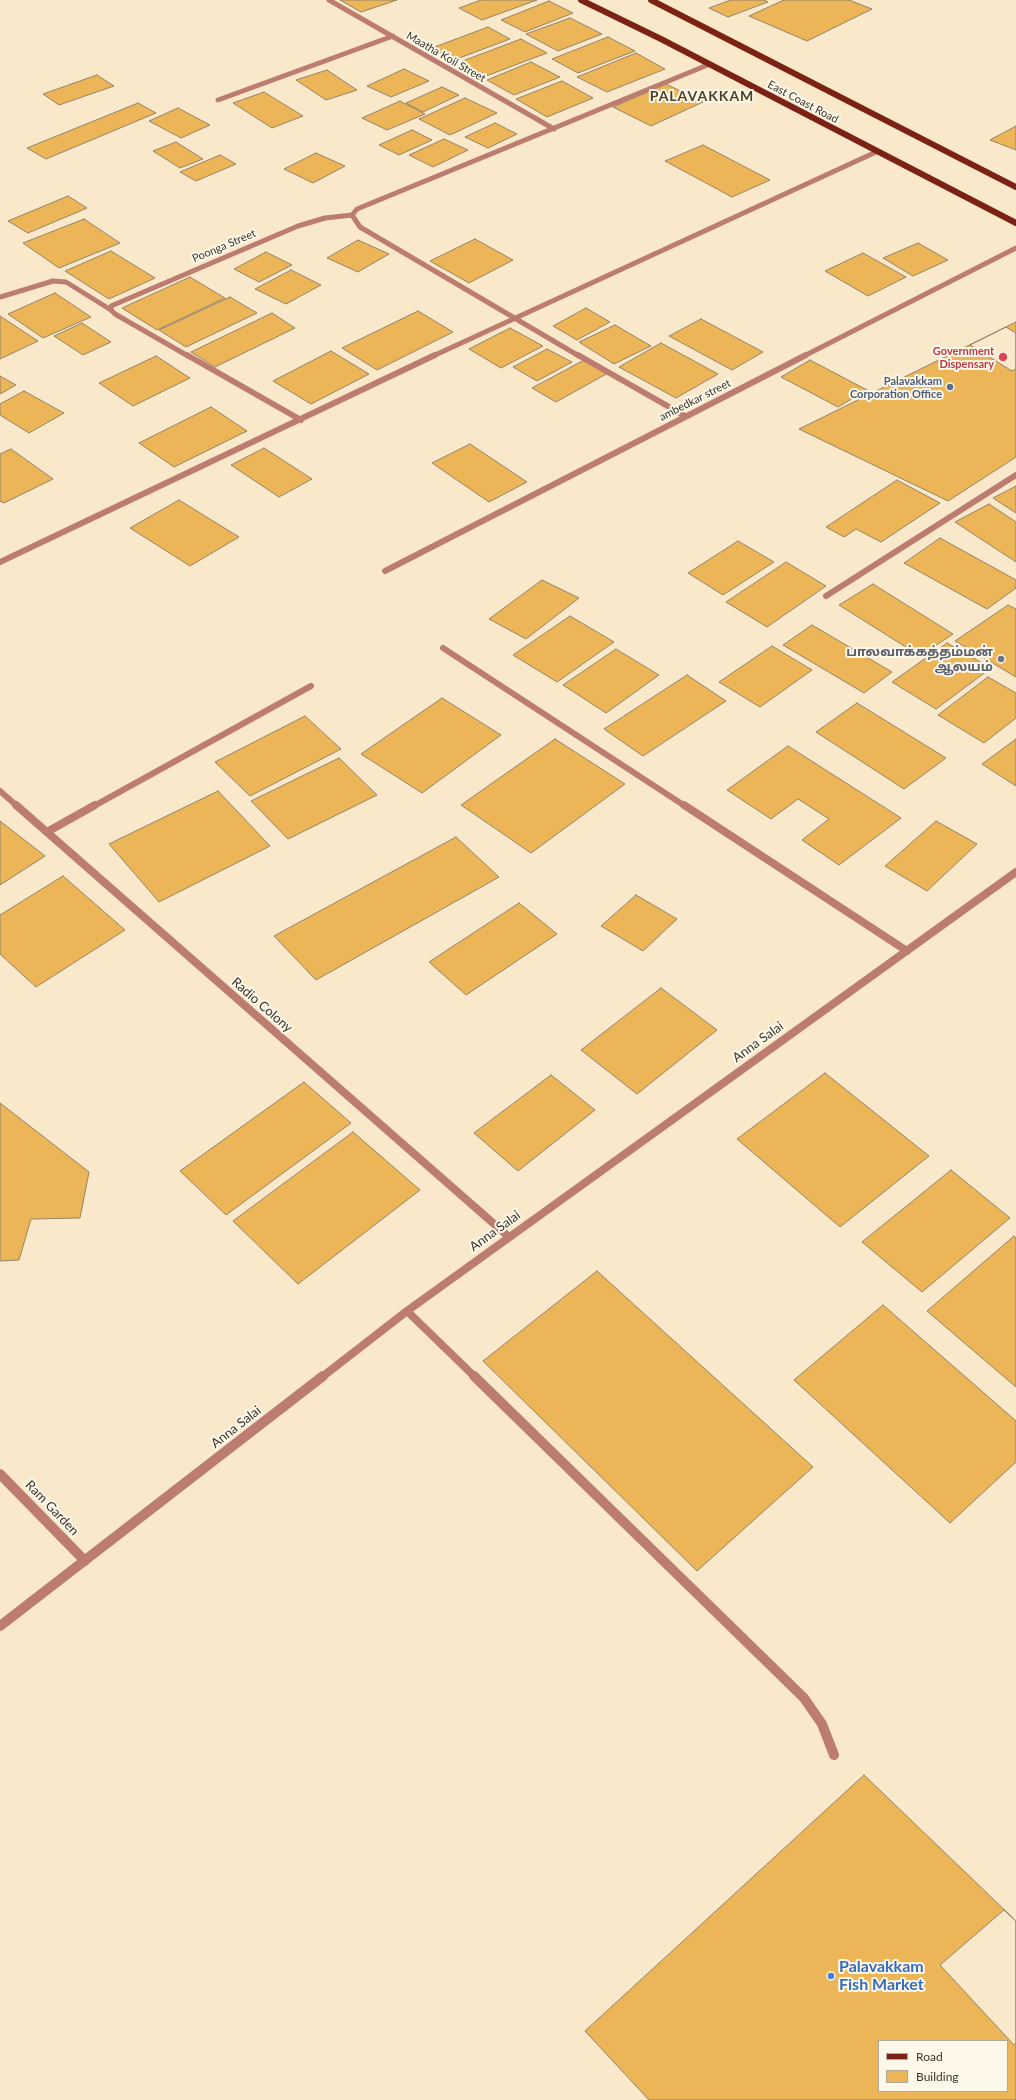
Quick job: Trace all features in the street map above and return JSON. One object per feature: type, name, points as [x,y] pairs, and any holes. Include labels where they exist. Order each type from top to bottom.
[{"type":"main road","name":"East Coast Road","points":[[581,0],[710,64],[876,152],[1016,223]]},
{"type":"main road","name":"East Coast Road","points":[[651,0],[1016,187]]},
{"type":"street","name":"Maatha Koil Street","points":[[329,0],[554,129]]},
{"type":"street","points":[[218,100],[393,36]]},
{"type":"street","name":"Poonga Street","points":[[111,310],[111,306],[117,302],[298,226],[325,218],[352,215],[357,209],[710,64]]},
{"type":"street","points":[[0,562],[513,318],[876,152]]},
{"type":"street","points":[[352,215],[360,227],[513,318],[685,416]]},
{"type":"street","name":"ambedkar street","points":[[385,571],[685,416],[1016,248]]},
{"type":"street","points":[[0,296],[38,284],[53,281],[66,282],[115,314],[301,420]]},
{"type":"street","points":[[826,596],[1016,475]]},
{"type":"street","points":[[444,648],[906,952]]},
{"type":"street","points":[[47,832],[311,686]]},
{"type":"street","name":"Radio Colony","points":[[0,791],[509,1237]]},
{"type":"street","name":"Anna Salai","points":[[0,1626],[407,1311],[1016,872]]},
{"type":"street","points":[[407,1311],[804,1698],[822,1724],[834,1755]]},
{"type":"street","name":"Ram Garden","points":[[0,1474],[84,1561]]},
{"type":"building","points":[[340,0],[397,0],[361,12]]},
{"type":"building","points":[[481,0],[537,0],[482,20],[459,8]]},
{"type":"building","points":[[731,0],[764,0],[768,2],[728,17],[709,8]]},
{"type":"building","points":[[784,0],[849,0],[872,9],[807,41],[749,16]]},
{"type":"building","points":[[549,1],[573,13],[525,32],[501,20]]},
{"type":"building","points":[[570,18],[602,34],[558,51],[526,34]]},
{"type":"building","points":[[488,27],[510,39],[454,60],[432,48]]},
{"type":"building","points":[[608,37],[635,51],[578,73],[552,59]]},
{"type":"building","points":[[521,39],[547,53],[486,76],[460,62]]},
{"type":"building","points":[[636,53],[665,69],[607,92],[577,77]]},
{"type":"building","points":[[531,62],[560,77],[514,95],[487,80]]},
{"type":"building","points":[[404,69],[429,81],[391,97],[367,86]]},
{"type":"building","points":[[327,70],[357,90],[326,100],[296,80]]},
{"type":"building","points":[[97,75],[114,86],[59,105],[43,94]]},
{"type":"building","points":[[562,81],[593,98],[547,117],[516,99]]},
{"type":"building","points":[[666,84],[703,102],[651,126],[613,107]]},
{"type":"building","points":[[442,87],[459,95],[423,112],[406,103]]},
{"type":"building","points":[[264,92],[303,116],[272,128],[233,103]]},
{"type":"building","points":[[465,98],[497,113],[450,135],[419,119]]},
{"type":"building","points":[[400,101],[425,114],[387,130],[362,118]]},
{"type":"building","points":[[138,103],[156,113],[46,159],[27,148]]},
{"type":"building","points":[[178,108],[210,125],[181,138],[149,121]]},
{"type":"building","points":[[495,123],[517,134],[488,148],[465,137]]},
{"type":"building","points":[[1016,126],[1016,150],[990,140]]},
{"type":"building","points":[[412,130],[432,140],[399,155],[379,145]]},
{"type":"building","points":[[444,139],[468,150],[433,167],[409,155]]},
{"type":"building","points":[[176,142],[203,159],[180,168],[153,151]]},
{"type":"building","points":[[703,145],[770,180],[732,197],[665,161]]},
{"type":"building","points":[[316,153],[345,166],[313,183],[284,169]]},
{"type":"building","points":[[220,155],[236,164],[196,181],[180,172]]},
{"type":"building","points":[[68,196],[87,208],[28,233],[8,221]]},
{"type":"building","points":[[84,219],[120,243],[59,268],[23,243]]},
{"type":"building","points":[[475,239],[513,260],[469,283],[430,261]]},
{"type":"building","points":[[358,240],[389,254],[358,272],[327,258]]},
{"type":"building","points":[[918,243],[948,260],[913,276],[883,258]]},
{"type":"building","points":[[111,251],[155,278],[109,299],[65,271]]},
{"type":"building","points":[[266,252],[292,265],[259,282],[234,269]]},
{"type":"building","points":[[863,253],[906,277],[868,296],[825,271]]},
{"type":"building","points":[[291,270],[321,285],[286,304],[255,289]]},
{"type":"building","points":[[190,277],[225,298],[157,330],[122,308]]},
{"type":"building","points":[[55,293],[91,317],[43,338],[8,314]]},
{"type":"building","points":[[230,297],[257,313],[186,347],[159,330]]},
{"type":"building","points":[[586,308],[610,322],[577,340],[553,326]]},
{"type":"building","points":[[418,311],[453,332],[377,370],[342,348]]},
{"type":"building","points":[[272,313],[295,328],[215,367],[191,352]]},
{"type":"building","points":[[0,316],[38,341],[0,359]]},
{"type":"building","points":[[701,319],[763,352],[732,370],[669,336]]},
{"type":"building","name":"Palavakkam Corporation Office","points":[[1016,322],[1016,457],[948,501],[799,429]]},
{"type":"building","points":[[82,323],[111,342],[83,355],[54,336]]},
{"type":"building","points":[[615,325],[651,346],[614,364],[579,342]]},
{"type":"building","name":"Government Dispensary","points":[[1006,327],[1016,333],[1016,369],[1012,371],[970,345]]},
{"type":"building","points":[[510,328],[543,346],[501,368],[469,349]]},
{"type":"building","points":[[661,343],[718,374],[676,398],[619,367]]},
{"type":"building","points":[[547,349],[572,362],[537,381],[513,367]]},
{"type":"building","points":[[331,351],[369,374],[311,404],[273,381]]},
{"type":"building","points":[[156,356],[190,378],[133,406],[99,383]]},
{"type":"building","points":[[584,360],[608,373],[556,402],[532,388]]},
{"type":"building","points":[[810,360],[867,390],[838,407],[781,377]]},
{"type":"building","points":[[0,376],[16,385],[0,394]]},
{"type":"building","points":[[24,391],[64,413],[29,433],[0,415],[0,404]]},
{"type":"building","points":[[211,407],[247,431],[174,467],[139,443]]},
{"type":"building","points":[[470,444],[527,482],[489,502],[432,463]]},
{"type":"building","points":[[264,448],[312,479],[279,497],[231,465]]},
{"type":"building","points":[[11,449],[53,479],[4,503],[0,501],[0,454]]},
{"type":"building","points":[[897,480],[940,503],[881,542],[856,529],[844,537],[826,527]]},
{"type":"building","points":[[1016,486],[1016,513],[993,498]]},
{"type":"building","points":[[179,500],[239,537],[190,566],[130,528]]},
{"type":"building","points":[[989,504],[1016,522],[1016,562],[955,522]]},
{"type":"building","points":[[940,538],[1016,580],[1016,588],[987,609],[904,563]]},
{"type":"building","points":[[738,541],[774,562],[723,595],[688,573]]},
{"type":"building","points":[[786,562],[826,586],[767,627],[726,602]]},
{"type":"building","points":[[542,580],[579,598],[526,639],[489,619]]},
{"type":"building","points":[[873,584],[953,634],[920,656],[839,605]]},
{"type":"building","name":"பாலவாக்கத்தம்மன் ஆலயம்","points":[[1008,605],[1016,609],[1016,677],[955,641]]},
{"type":"building","points":[[570,616],[614,642],[557,682],[513,655]]},
{"type":"building","points":[[812,625],[892,672],[864,693],[783,645]]},
{"type":"building","points":[[947,643],[991,668],[936,709],[892,682]]},
{"type":"building","points":[[772,646],[812,670],[760,707],[719,682]]},
{"type":"building","points":[[616,649],[659,675],[606,713],[563,685]]},
{"type":"building","points":[[687,675],[726,701],[643,756],[604,729]]},
{"type":"building","points":[[988,677],[1016,693],[1016,718],[984,743],[938,715]]},
{"type":"building","points":[[442,698],[501,735],[422,793],[361,754]]},
{"type":"building","points":[[857,703],[946,758],[904,789],[816,732]]},
{"type":"building","points":[[305,716],[341,749],[250,796],[215,762]]},
{"type":"building","points":[[555,739],[625,784],[531,853],[461,805]]},
{"type":"building","points":[[1016,739],[1016,786],[982,764]]},
{"type":"building","points":[[788,746],[901,818],[839,865],[802,840],[829,819],[798,799],[771,819],[727,790]]},
{"type":"building","points":[[339,758],[377,795],[288,839],[251,801]]},
{"type":"building","points":[[218,791],[270,846],[159,902],[109,844]]},
{"type":"building","points":[[0,821],[45,856],[0,885]]},
{"type":"building","points":[[936,821],[977,844],[927,891],[885,866]]},
{"type":"building","points":[[456,837],[499,877],[316,980],[274,936]]},
{"type":"building","points":[[63,876],[125,930],[36,987],[0,954],[0,915]]},
{"type":"building","points":[[636,895],[677,919],[643,951],[601,926]]},
{"type":"building","points":[[519,903],[557,934],[466,995],[429,962]]},
{"type":"building","points":[[661,988],[717,1030],[637,1094],[581,1050]]},
{"type":"building","points":[[825,1073],[929,1156],[840,1227],[737,1139]]},
{"type":"building","points":[[551,1075],[595,1110],[518,1171],[474,1133]]},
{"type":"building","points":[[304,1082],[351,1123],[226,1215],[180,1171]]},
{"type":"building","points":[[0,1103],[89,1172],[80,1218],[31,1219],[19,1260],[0,1261]]},
{"type":"building","points":[[353,1132],[420,1190],[298,1284],[233,1221]]},
{"type":"building","points":[[951,1170],[1010,1218],[922,1292],[862,1242]]},
{"type":"building","points":[[1014,1236],[1016,1238],[1016,1387],[927,1311]]},
{"type":"building","points":[[597,1271],[813,1467],[697,1571],[483,1361]]},
{"type":"building","points":[[883,1305],[1016,1421],[1016,1462],[950,1523],[794,1380]]},
{"type":"building","name":"Palavakkam Fish Market","points":[[864,1775],[1016,1921],[1016,2100],[649,2100],[585,2031]]},
{"type":"building","points":[[1004,1910],[1016,1921],[1016,2043],[1014,2045],[940,1965]]},
{"type":"place","name":"Government Dispensary","points":[[1003,357]]},
{"type":"place","name":"Palavakkam Corporation Office","points":[[950,387]]},
{"type":"place","name":"பாலவாக்கத்தம்மன் ஆலயம்","points":[[1001,659]]},
{"type":"place","name":"Palavakkam Fish Market","points":[[831,1976]]},
{"type":"district","name":"PALAVAKKAM","points":[[702,96]]}]
